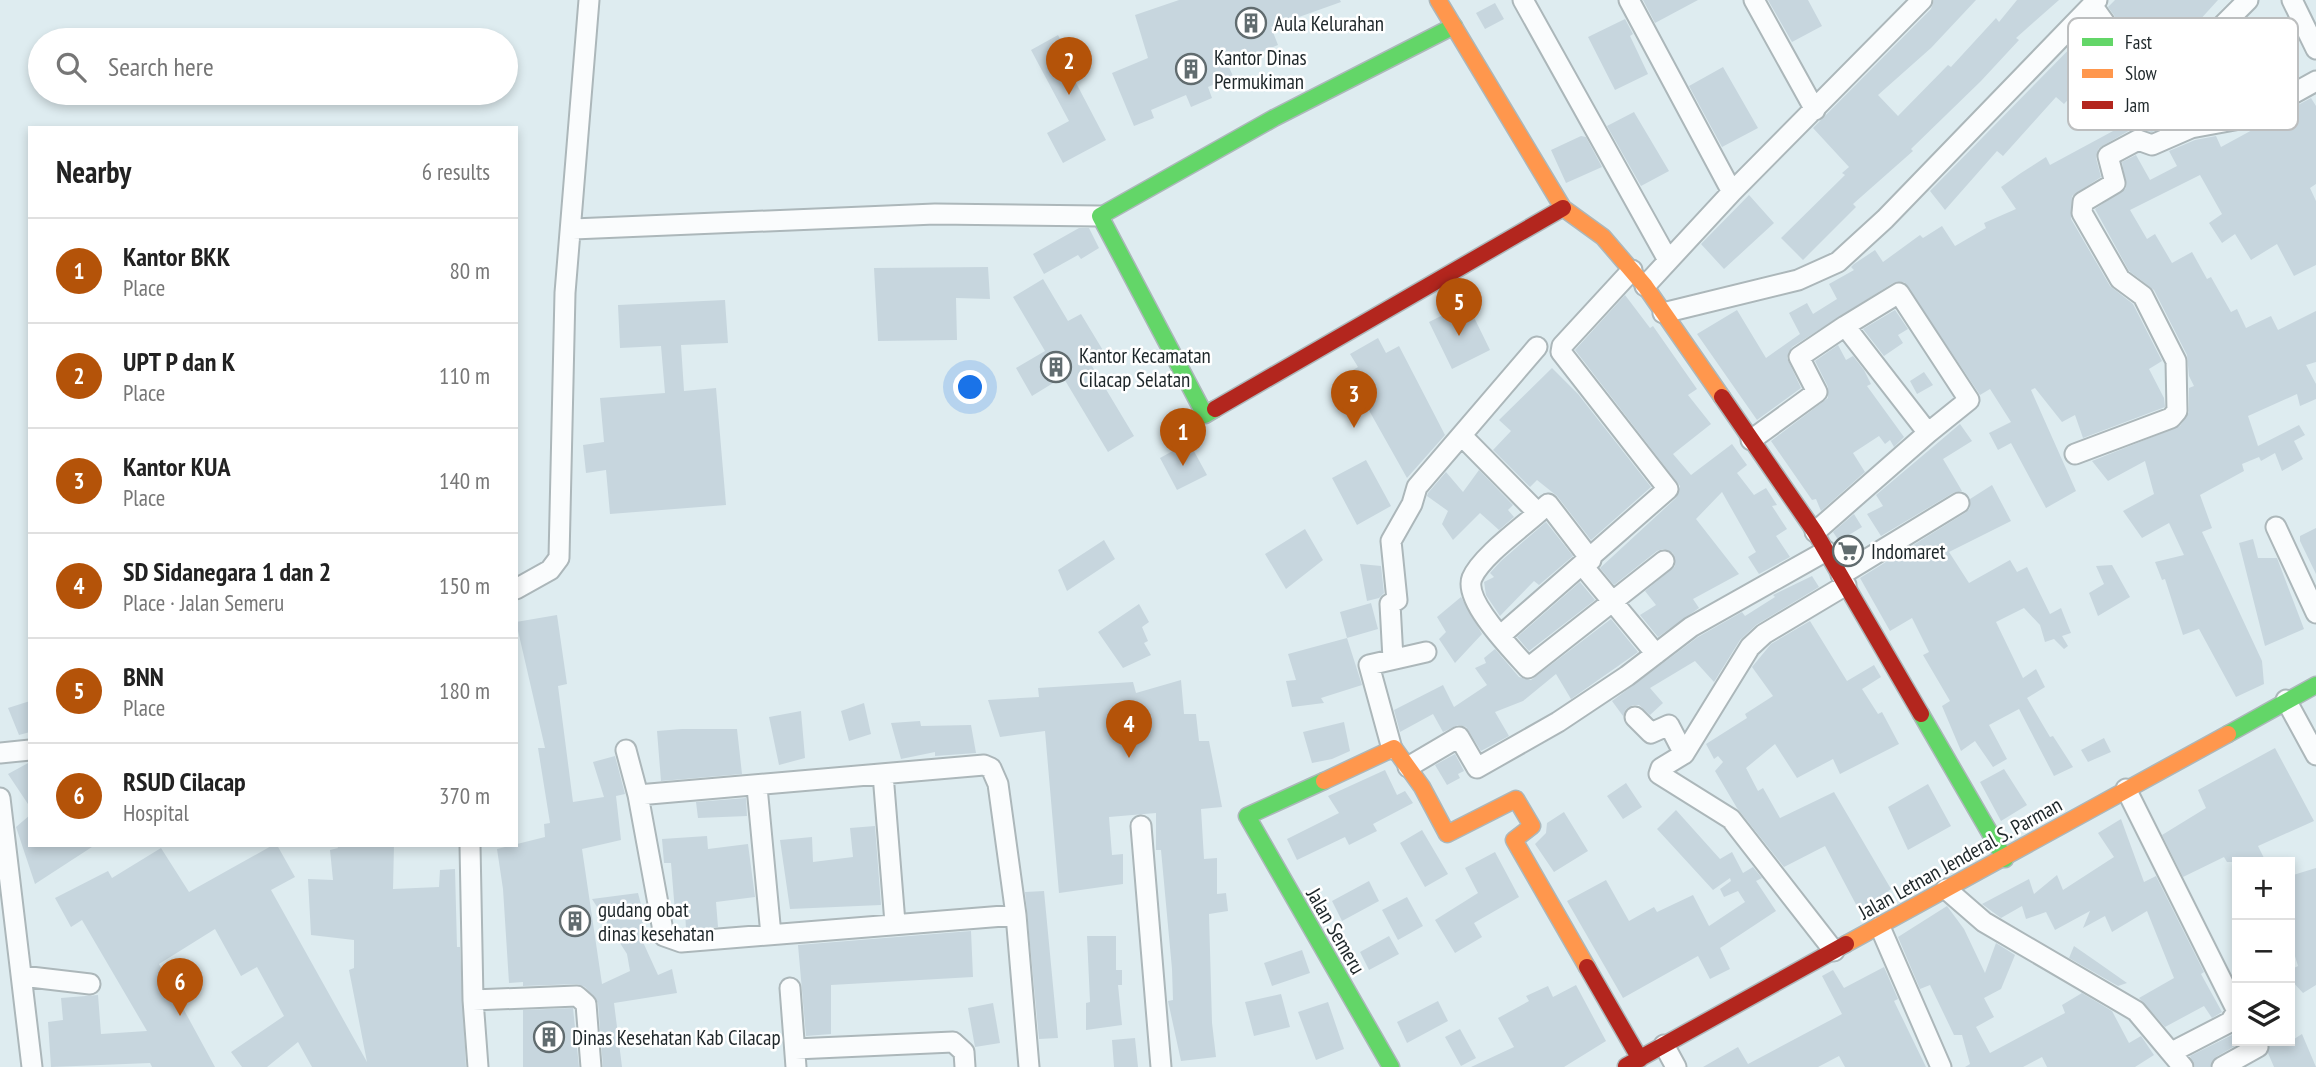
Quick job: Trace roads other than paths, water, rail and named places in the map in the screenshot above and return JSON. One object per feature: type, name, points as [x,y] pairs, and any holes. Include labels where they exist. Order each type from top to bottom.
[{"type":"street","points":[[518,588],[550,570],[559,558],[565,293],[573,229],[589,0]]},
{"type":"street","points":[[1438,0],[1563,208],[1603,237],[1645,286],[1815,532],[2005,859]]},
{"type":"street","points":[[1523,0],[1668,260]]},
{"type":"street","points":[[1629,0],[1732,192]]},
{"type":"street","points":[[1754,0],[1815,110]]},
{"type":"street","points":[[1645,286],[1732,192],[1922,0]]},
{"type":"street","points":[[2230,18],[2248,0]]},
{"type":"street","points":[[2292,0],[2316,49]]},
{"type":"street","points":[[2079,18],[2094,3],[2104,18]]},
{"type":"street","points":[[573,229],[935,214],[1100,216],[1307,100],[1454,26]]},
{"type":"street","points":[[1663,313],[1798,280],[1838,262],[1885,219],[2068,30]]},
{"type":"street","points":[[2298,90],[2316,80]]},
{"type":"street","points":[[2075,454],[2171,418],[2177,411],[2176,361],[2143,296],[2120,279],[2082,213],[2084,202],[2115,183],[2108,156],[2138,140],[2152,145],[2186,130]]},
{"type":"street","points":[[1100,216],[1205,415],[1563,208]]},
{"type":"street","points":[[1500,636],[1587,563],[1668,489],[1561,352],[1562,346],[1632,270]]},
{"type":"street","points":[[1751,440],[1817,392],[1799,357],[1899,293],[1969,401],[1928,433],[1815,532]]},
{"type":"street","points":[[1845,326],[1928,433]]},
{"type":"street","points":[[1393,659],[1390,604],[1396,600],[1391,541],[1414,498],[1537,347]]},
{"type":"street","points":[[1462,436],[1538,513]]},
{"type":"street","points":[[1834,951],[1731,820],[1659,774],[1661,768],[1684,754],[1750,648],[1764,634],[1959,503]]},
{"type":"street","points":[[1656,654],[1613,600],[1548,504],[1472,578],[1475,598],[1500,636],[1528,668],[1613,600],[1664,561]]},
{"type":"street","points":[[2277,527],[2316,613]]},
{"type":"street","points":[[1408,767],[1459,737],[1477,768],[1558,722],[1691,627],[1826,551]]},
{"type":"street","points":[[1426,652],[1369,665],[1392,749],[1394,748],[1408,767],[1447,834],[1516,799],[1532,826],[1514,840],[1640,1059]]},
{"type":"street","name":"Jalan Letnan Jenderal S. Parman","points":[[1624,1067],[2316,685]]},
{"type":"street","points":[[2286,701],[2316,755]]},
{"type":"street","points":[[1635,717],[1651,733],[1669,725],[1684,754]]},
{"type":"street","name":"Jalan Semeru","points":[[1391,1067],[1247,816],[1392,749]]},
{"type":"street","points":[[0,753],[28,750]]},
{"type":"street","points":[[626,750],[638,795],[664,936],[681,942],[1016,915]]},
{"type":"street","points":[[638,795],[984,765],[991,768],[998,784],[1016,915],[1029,1067]]},
{"type":"street","points":[[883,774],[895,923]]},
{"type":"street","points":[[757,786],[771,934]]},
{"type":"street","points":[[1946,890],[1984,922],[2136,1011],[2177,1060],[2230,1021],[2237,1011],[2126,789]]},
{"type":"street","points":[[0,798],[32,1067]]},
{"type":"street","points":[[1141,826],[1161,1067]]},
{"type":"street","points":[[470,847],[473,1000],[478,1067]]},
{"type":"street","points":[[1880,927],[1941,1067]]},
{"type":"street","points":[[22,976],[90,984]]},
{"type":"street","points":[[790,988],[795,1058],[953,1042],[964,1052],[965,1067]]},
{"type":"street","points":[[473,1000],[577,996],[586,1004],[591,1067]]},
{"type":"street","points":[[1664,1045],[1676,1067]]},
{"type":"street","points":[[2222,1067],[2258,1048]]},
{"type":"place","name":"Aula Kelurahan","points":[[1251,23]]},
{"type":"place","name":"Kantor Dinas Permukiman","points":[[1191,69]]},
{"type":"place","name":"UPT P dan K","points":[[1069,95]]},
{"type":"place","name":"BNN","points":[[1459,336]]},
{"type":"place","name":"Kantor Kecamatan Cilacap Selatan","points":[[1056,367]]},
{"type":"place","name":"Kantor KUA","points":[[1354,428]]},
{"type":"place","name":"Kantor BKK","points":[[1183,466]]},
{"type":"place","name":"Indomaret","points":[[1848,551]]},
{"type":"place","name":"SD Sidanegara 1 dan 2","points":[[1129,758]]},
{"type":"place","name":"gudang obat dinas kesehatan","points":[[575,921]]},
{"type":"place","name":"RSUD Cilacap","points":[[180,1016]]},
{"type":"place","name":"Dinas Kesehatan Kab Cilacap","points":[[549,1037]]}]
